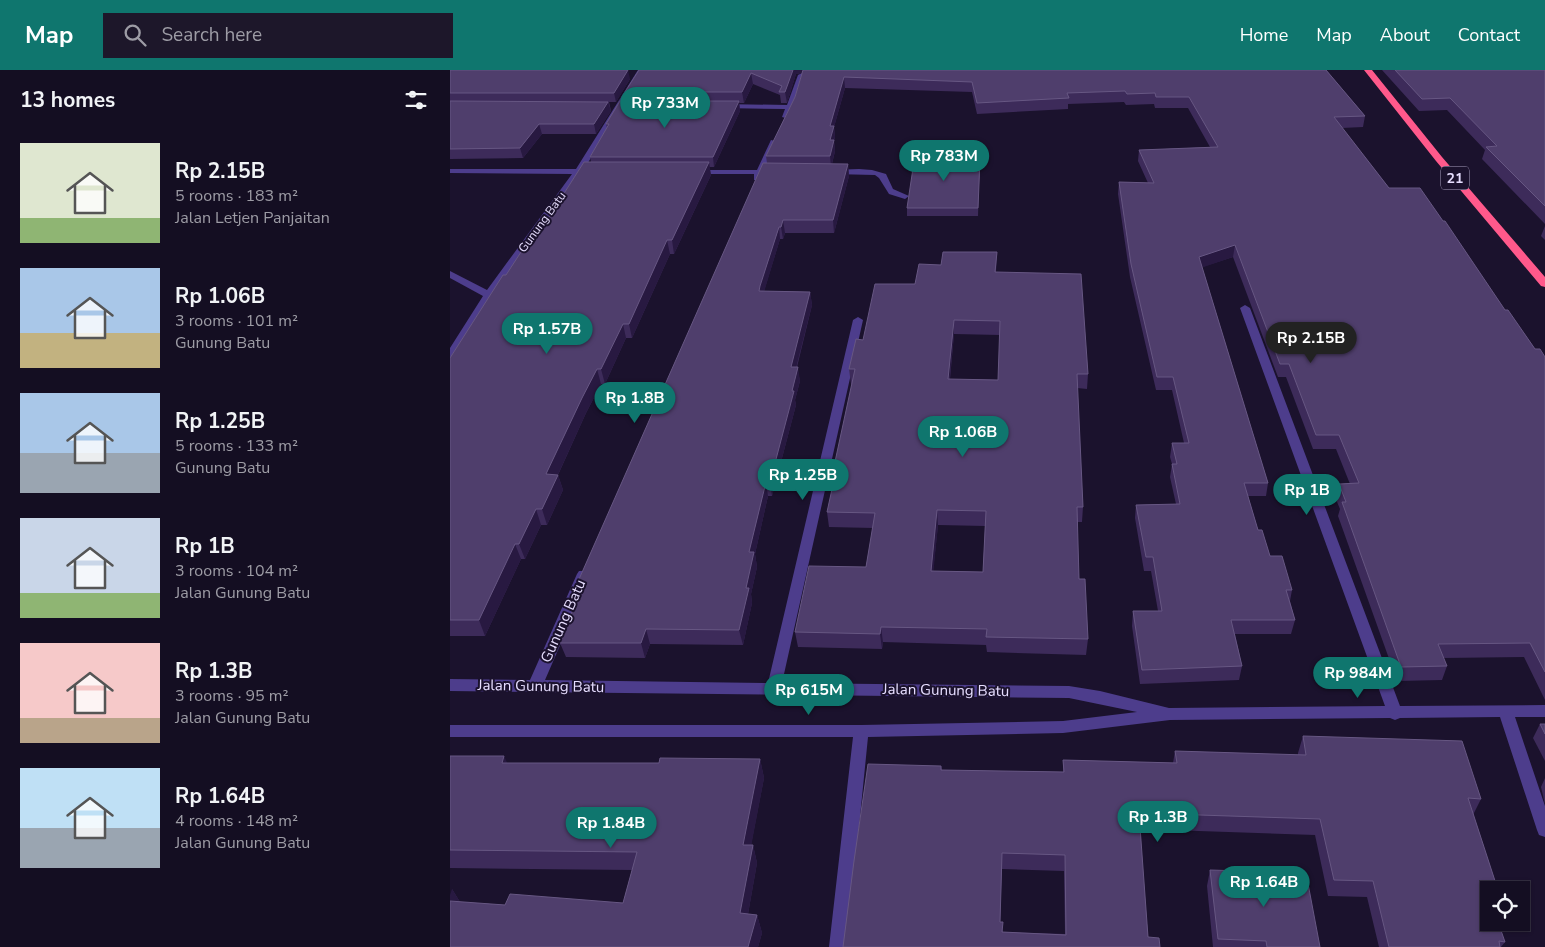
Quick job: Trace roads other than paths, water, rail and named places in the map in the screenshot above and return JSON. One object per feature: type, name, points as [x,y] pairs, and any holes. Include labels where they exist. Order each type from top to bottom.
[{"type":"highway","name":"21","points":[[1368,70],[1439,159],[1545,284]]},
{"type":"street","name":"Gunung Batu","points":[[450,356],[489,295],[578,172],[642,70]]},
{"type":"street","points":[[783,123],[791,107],[802,75]]},
{"type":"street","points":[[715,106],[791,107]]},
{"type":"street","points":[[751,190],[779,131]]},
{"type":"street","name":"Gunung Batu","points":[[450,171],[606,172]]},
{"type":"street","points":[[683,172],[775,172]]},
{"type":"street","points":[[823,172],[875,172],[883,176],[887,189],[890,192],[905,196]]},
{"type":"street","points":[[450,274],[489,295]]},
{"type":"street","points":[[1245,308],[1395,714]]},
{"type":"street","points":[[774,688],[858,320]]},
{"type":"street","name":"Gunung Batu","points":[[535,686],[590,560]]},
{"type":"street","name":"Jalan Gunung Batu","points":[[450,685],[1068,692],[1100,697],[1170,714]]},
{"type":"street","points":[[1505,711],[1545,830]]},
{"type":"street","name":"Jalan Gunung Batu","points":[[450,731],[861,731],[1082,726],[1170,714],[1395,714],[1545,711]]},
{"type":"street","points":[[838,947],[861,731]]}]
